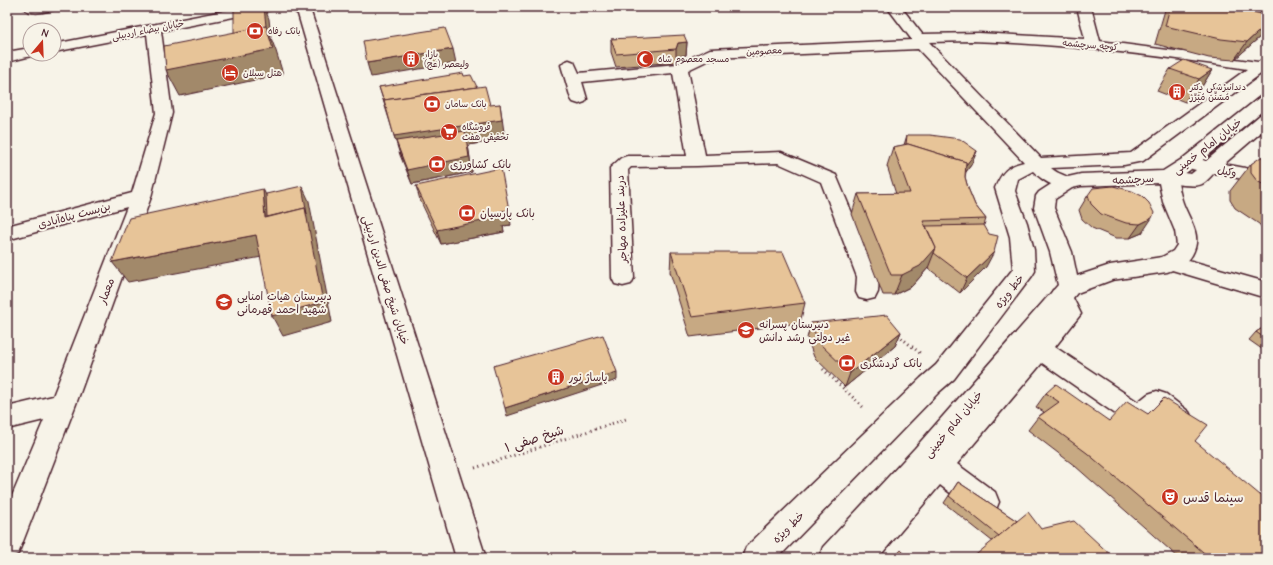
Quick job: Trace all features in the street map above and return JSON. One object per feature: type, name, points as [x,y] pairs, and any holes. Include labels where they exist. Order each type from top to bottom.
[{"type":"street","points":[[30,7],[32,9],[48,7]]},
{"type":"street","name":"خیابان بیضاء اردبیلی","points":[[62,46],[154,29],[179,18],[265,7]]},
{"type":"street","name":"خیابان شیخ صفی الدین اردبیلی","points":[[295,7],[304,12],[471,558]]},
{"type":"street","points":[[894,7],[920,41],[1048,176],[1066,183]]},
{"type":"street","points":[[1084,7],[1093,44]]},
{"type":"street","name":"معمار","points":[[7,544],[64,404],[141,197],[164,113],[154,29]]},
{"type":"street","name":"کوچه سرچشمه","points":[[920,41],[979,37],[1093,44],[1263,65]]},
{"type":"street","name":"معصومین","points":[[579,99],[571,71],[680,68],[710,54],[920,41]]},
{"type":"street","points":[[7,57],[22,54]]},
{"type":"street","name":"خط ویژه","points":[[757,558],[945,372],[1024,271],[1025,262],[1019,229],[1005,188],[1008,177],[1017,169],[1036,163],[1123,161],[1137,157],[1263,65]]},
{"type":"street","points":[[680,68],[696,161],[780,157],[829,179],[868,278],[868,292]]},
{"type":"street","name":"خیابان امام خمینی","points":[[1167,177],[1188,163],[1266,100]]},
{"type":"street","points":[[1167,177],[1195,180],[1266,119]]},
{"type":"street","name":"دربند علیزاده مهاجر","points":[[623,278],[619,168],[627,162],[696,161]]},
{"type":"street","name":"وکیل","points":[[1188,163],[1266,178]]},
{"type":"street","name":"سرچشمه","points":[[1065,292],[1061,252],[1044,208],[1046,196],[1066,183],[1081,180],[1167,177],[1173,202],[1185,231],[1187,245],[1181,256],[1170,262]]},
{"type":"street","name":"بن‌بست پناه‌آبادی","points":[[7,232],[141,197]]},
{"type":"street","points":[[858,558],[931,462],[1033,344],[1070,314],[1065,292],[1110,273],[1170,262],[1266,290]]},
{"type":"street","points":[[1033,344],[1140,416],[1157,402],[1180,420]]},
{"type":"street","points":[[7,418],[64,404]]},
{"type":"street","points":[[931,462],[1005,517]]},
{"type":"street","name":"خیابان امام خمینی","points":[[834,558],[931,462]]},
{"type":"path","points":[[896,333],[900,339],[945,372]]},
{"type":"path","points":[[823,369],[887,429]]},
{"type":"path","name":"شیخ صفی ۱","points":[[446,477],[629,418]]},
{"type":"building","points":[[234,7],[264,7],[266,26],[234,33]]},
{"type":"building","points":[[1170,7],[1232,7],[1266,15],[1266,25],[1247,42],[1221,39],[1165,26]]},
{"type":"building","points":[[266,26],[273,49],[166,70],[164,46]]},
{"type":"building","points":[[445,28],[453,49],[367,63],[363,41]]},
{"type":"building","points":[[684,35],[687,42],[678,43],[676,49],[616,54],[611,39]]},
{"type":"building","points":[[1184,60],[1212,70],[1199,79],[1170,69]]},
{"type":"building","points":[[463,73],[464,76],[471,75],[477,87],[384,100],[385,105],[379,87]]},
{"type":"building","points":[[485,86],[490,105],[500,104],[502,120],[394,136],[384,100]]},
{"type":"building","points":[[465,131],[469,157],[407,170],[396,141]]},
{"type":"building","points":[[907,135],[930,135],[960,139],[977,151],[966,165],[966,162],[906,144]]},
{"type":"building","points":[[908,144],[966,162],[965,177],[968,188],[975,205],[986,219],[923,221],[936,248],[920,266],[902,275],[891,275],[858,194],[910,193],[893,147]]},
{"type":"building","points":[[1261,157],[1266,157],[1266,186],[1257,181],[1251,173],[1251,164]]},
{"type":"building","name":"بانک پارسیان","points":[[501,168],[509,210],[501,211],[502,217],[437,230],[416,186]]},
{"type":"building","points":[[302,186],[307,214],[305,208],[267,217],[266,194]]},
{"type":"building","points":[[1113,186],[1132,191],[1142,196],[1149,203],[1154,213],[1152,218],[1140,224],[1126,223],[1101,214],[1091,204],[1088,195],[1093,188]]},
{"type":"building","points":[[263,189],[265,218],[305,208],[323,302],[272,316],[256,235],[112,262],[129,218]]},
{"type":"building","points":[[984,225],[989,234],[998,236],[994,252],[967,278],[934,253],[936,248],[926,226]]},
{"type":"building","points":[[671,252],[783,252],[805,303],[692,317]]},
{"type":"building","points":[[887,315],[901,332],[850,373],[819,343],[811,323]]},
{"type":"building","points":[[1266,326],[1266,339],[1256,332]]},
{"type":"building","name":"پاساژ نور","points":[[603,335],[617,372],[505,408],[493,366]]},
{"type":"building","name":"سینما قدس","points":[[1056,384],[1109,421],[1127,401],[1148,414],[1164,398],[1208,425],[1195,441],[1266,500],[1266,558],[1210,558],[1087,453],[1038,417],[1059,402],[1046,393]]},
{"type":"building","points":[[958,482],[1017,521],[999,536],[949,496]]},
{"type":"building","points":[[1028,512],[1041,529],[1074,521],[1114,558],[972,558]]},
{"type":"building","points":[[901,550],[909,558],[894,558]]},
{"type":"place","name":"بانک رفاه","points":[[255,31]]},
{"type":"place","name":"بازار ولیعصر (عج)","points":[[411,59]]},
{"type":"place","name":"مسجد معصوم شاه","points":[[645,59]]},
{"type":"place","name":"هتل سبلان","points":[[230,73]]},
{"type":"place","name":"دندانپزشکی دکتر مُسَنِّن مُبَرِّز","points":[[1177,92]]},
{"type":"place","name":"بانک سامان","points":[[432,104]]},
{"type":"place","name":"فروشگاه تخفیفی هفت","points":[[449,132]]},
{"type":"place","name":"بانک کشاورزی","points":[[437,164]]},
{"type":"place","name":"بانک پارسیان","points":[[467,213]]},
{"type":"place","name":"دبیرستان هیات امنایی شهید احمد قهرمانی","points":[[224,302]]},
{"type":"place","name":"دبیرستان پسرانه غیر دولتی رشد دانش","points":[[746,330]]},
{"type":"place","name":"بانک گردشگری","points":[[847,363]]},
{"type":"place","name":"پاساژ نور","points":[[556,377]]},
{"type":"place","name":"سینما قدس","points":[[1170,497]]}]
